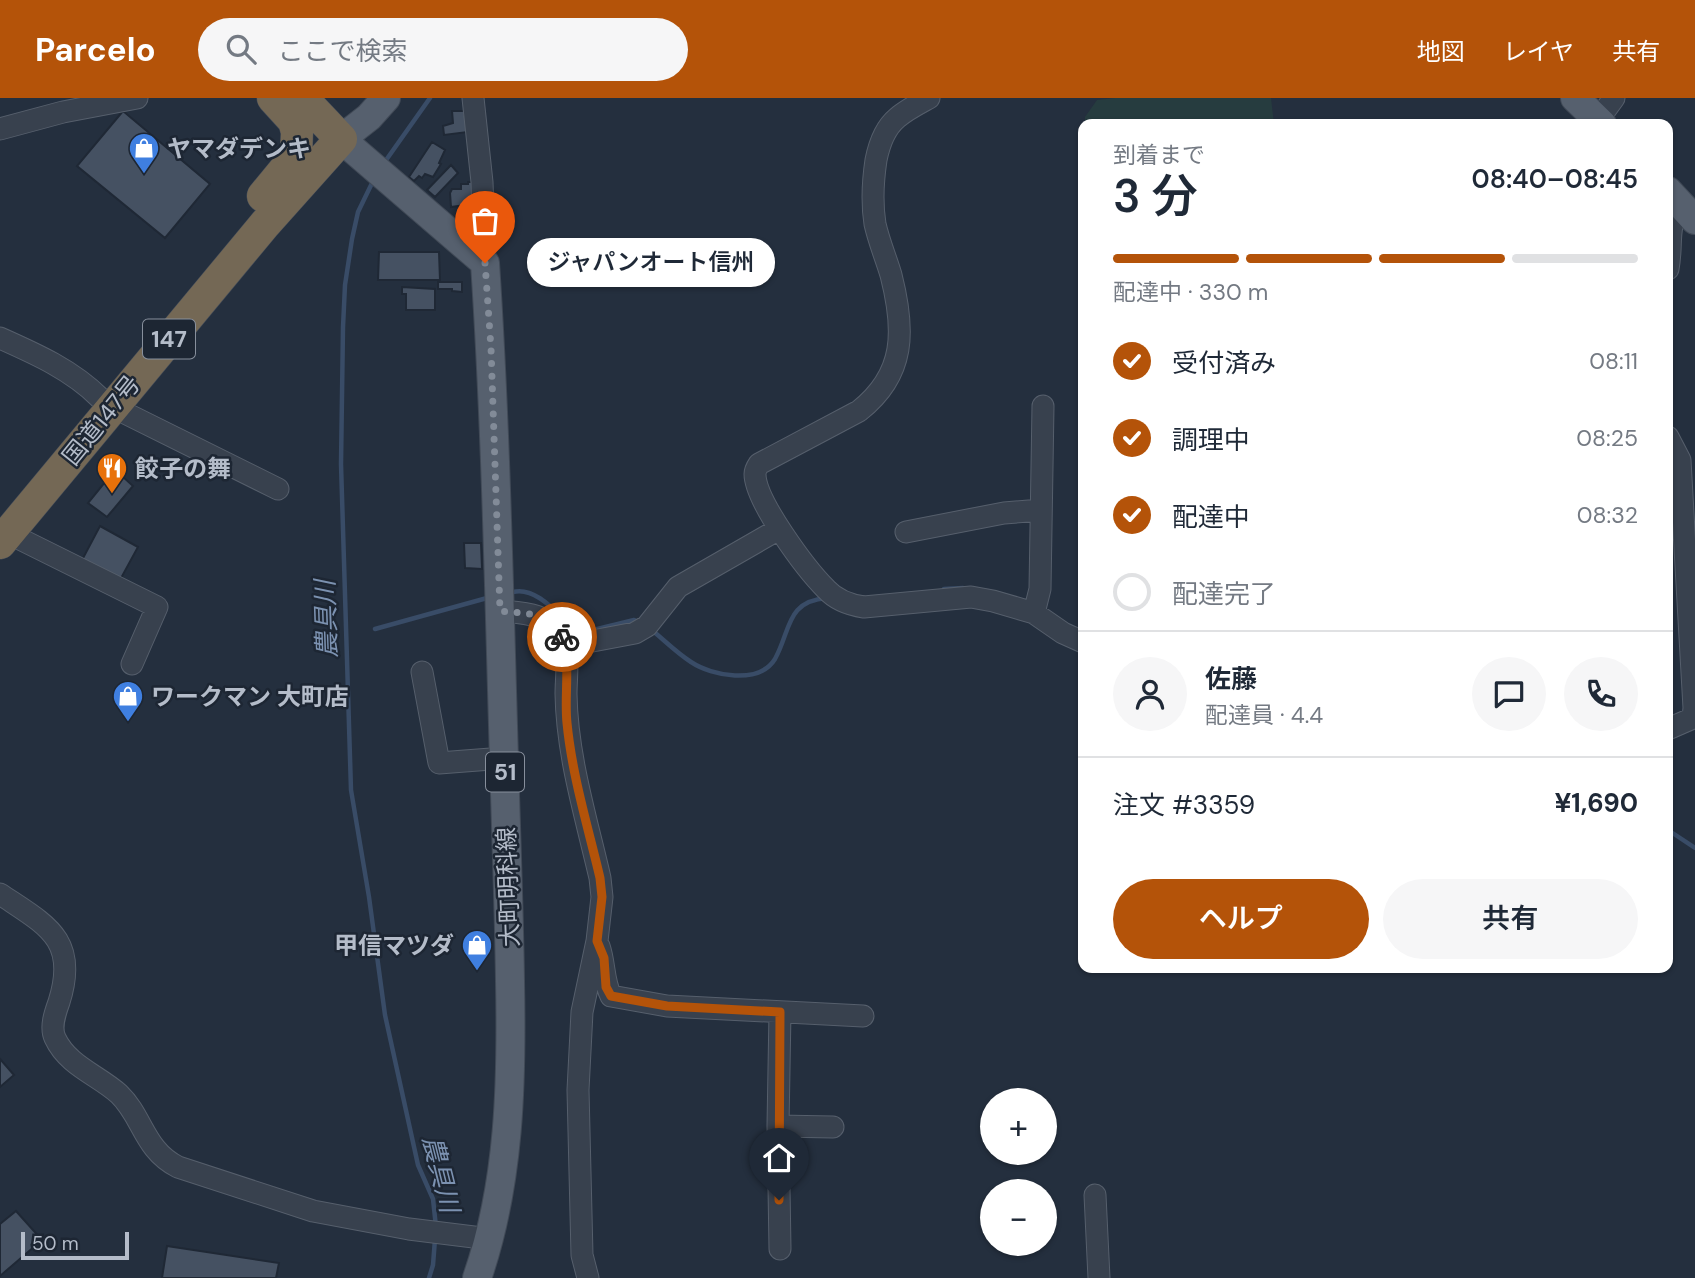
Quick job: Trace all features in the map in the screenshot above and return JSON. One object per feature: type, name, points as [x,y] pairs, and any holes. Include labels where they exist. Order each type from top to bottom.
[{"type":"highway","name":"147","points":[[251,222],[253,208],[296,156],[297,132],[294,121],[273,98]]},
{"type":"highway","points":[[279,98],[351,148]]},
{"type":"highway","points":[[302,98],[351,148]]},
{"type":"highway","name":"国道147号","points":[[3,531],[251,222],[302,163],[351,148]]},
{"type":"highway","name":"国道147号","points":[[107,402],[265,224],[351,148]]},
{"type":"main road","points":[[386,98],[369,117],[351,148],[485,263]]},
{"type":"main road","points":[[1576,98],[1604,114]]},
{"type":"main road","name":"大町明科線","points":[[477,1278],[491,1239],[504,1156],[511,1057],[500,611],[491,348],[485,263]]},
{"type":"street","points":[[0,129],[63,112],[137,98]]},
{"type":"street","points":[[473,98],[482,182],[485,263]]},
{"type":"street","points":[[929,98],[896,118],[878,149],[874,173],[875,223],[891,278],[899,335],[894,369],[874,399],[859,411],[759,464],[755,474],[758,487],[779,529],[826,590],[852,605],[864,607],[971,597],[1034,613],[1078,640]]},
{"type":"street","points":[[0,338],[39,356],[86,384],[123,412],[278,489]]},
{"type":"street","points":[[1034,613],[1040,589],[1043,406]]},
{"type":"street","points":[[1673,447],[1680,460],[1694,708],[1693,718],[1673,727]]},
{"type":"street","points":[[906,532],[1004,513],[1041,510]]},
{"type":"street","points":[[566,646],[635,633],[647,626],[678,587],[779,529]]},
{"type":"street","points":[[3,531],[157,607],[132,664]]},
{"type":"street","points":[[500,611],[529,614],[552,623],[566,646],[566,704],[570,745],[600,878],[602,897],[597,941],[582,1012],[578,1090],[582,1255],[588,1278]]},
{"type":"street","points":[[422,672],[439,762],[504,758]]},
{"type":"street","points":[[0,894],[51,930],[64,956],[66,980],[55,1014],[54,1036],[74,1061],[120,1095],[154,1148],[166,1161],[313,1211],[409,1229],[491,1239]]},
{"type":"street","points":[[597,941],[604,958],[606,987],[611,996],[667,1006],[863,1016]]},
{"type":"street","points":[[780,1012],[780,1249]]},
{"type":"street","points":[[778,1126],[833,1127]]},
{"type":"street","points":[[1096,1195],[1099,1278]]},
{"type":"green space","points":[[1271,98],[1273,119],[1085,119],[1097,100]]},
{"type":"building","points":[[123,111],[210,184],[165,238],[77,166]]},
{"type":"building","points":[[452,111],[464,111],[468,132],[444,135],[443,126],[453,123]]},
{"type":"building","points":[[432,142],[445,150],[439,163],[441,164],[433,177],[425,174],[414,181],[409,177]]},
{"type":"building","points":[[451,165],[458,173],[435,197],[427,190]]},
{"type":"building","points":[[472,182],[473,204],[451,207],[452,189],[461,189],[461,184]]},
{"type":"building","points":[[379,252],[439,252],[440,280],[378,280]]},
{"type":"building","points":[[438,282],[462,282],[462,292],[438,289]]},
{"type":"building","points":[[402,287],[435,289],[435,310],[406,310],[406,294],[402,294]]},
{"type":"building","points":[[121,475],[133,486],[107,517],[88,503],[105,482],[111,485]]},
{"type":"building","points":[[100,526],[138,547],[120,580],[82,560]]},
{"type":"building","points":[[464,543],[481,543],[482,569],[465,568]]},
{"type":"building","points":[[0,1059],[14,1075],[0,1087]]},
{"type":"building","points":[[16,1211],[42,1240],[0,1276],[0,1224]]},
{"type":"building","points":[[167,1246],[279,1263],[276,1278],[162,1278]]},
{"type":"waterway","name":"農具川","points":[[384,163],[430,98]]},
{"type":"waterway","name":"農具川","points":[[374,179],[358,212],[352,239],[345,285],[343,327],[341,464],[351,790],[385,1015],[418,1165],[433,1199],[436,1227]]},
{"type":"waterway","points":[[944,589],[963,588]]},
{"type":"waterway","points":[[513,592],[531,593],[555,610],[577,631],[585,632],[634,620],[639,623]]},
{"type":"waterway","points":[[375,629],[487,598]]},
{"type":"waterway","points":[[653,631],[700,667],[723,674],[747,675],[768,667],[775,659],[797,611],[814,600],[827,598]]},
{"type":"waterway","points":[[1673,833],[1695,848]]},
{"type":"waterway","name":"農具川","points":[[429,1278],[435,1239]]},
{"type":"way so far","points":[[485,263],[491,348],[500,611],[541,617],[552,623],[562,637]]},
{"type":"place","name":"ヤマダデンキ","points":[[144,175]]},
{"type":"place","name":"ジャパンオート信州","points":[[485,263]]},
{"type":"place","name":"餃子の舞","points":[[112,495]]},
{"type":"place","name":"ワークマン 大町店","points":[[128,723]]},
{"type":"place","name":"甲信マツダ","points":[[477,972]]},
{"type":"route","points":[[562,637],[566,646],[566,704],[570,745],[600,878],[602,897],[597,941],[604,958],[606,987],[611,996],[667,1006],[780,1012],[779,1200]]}]
